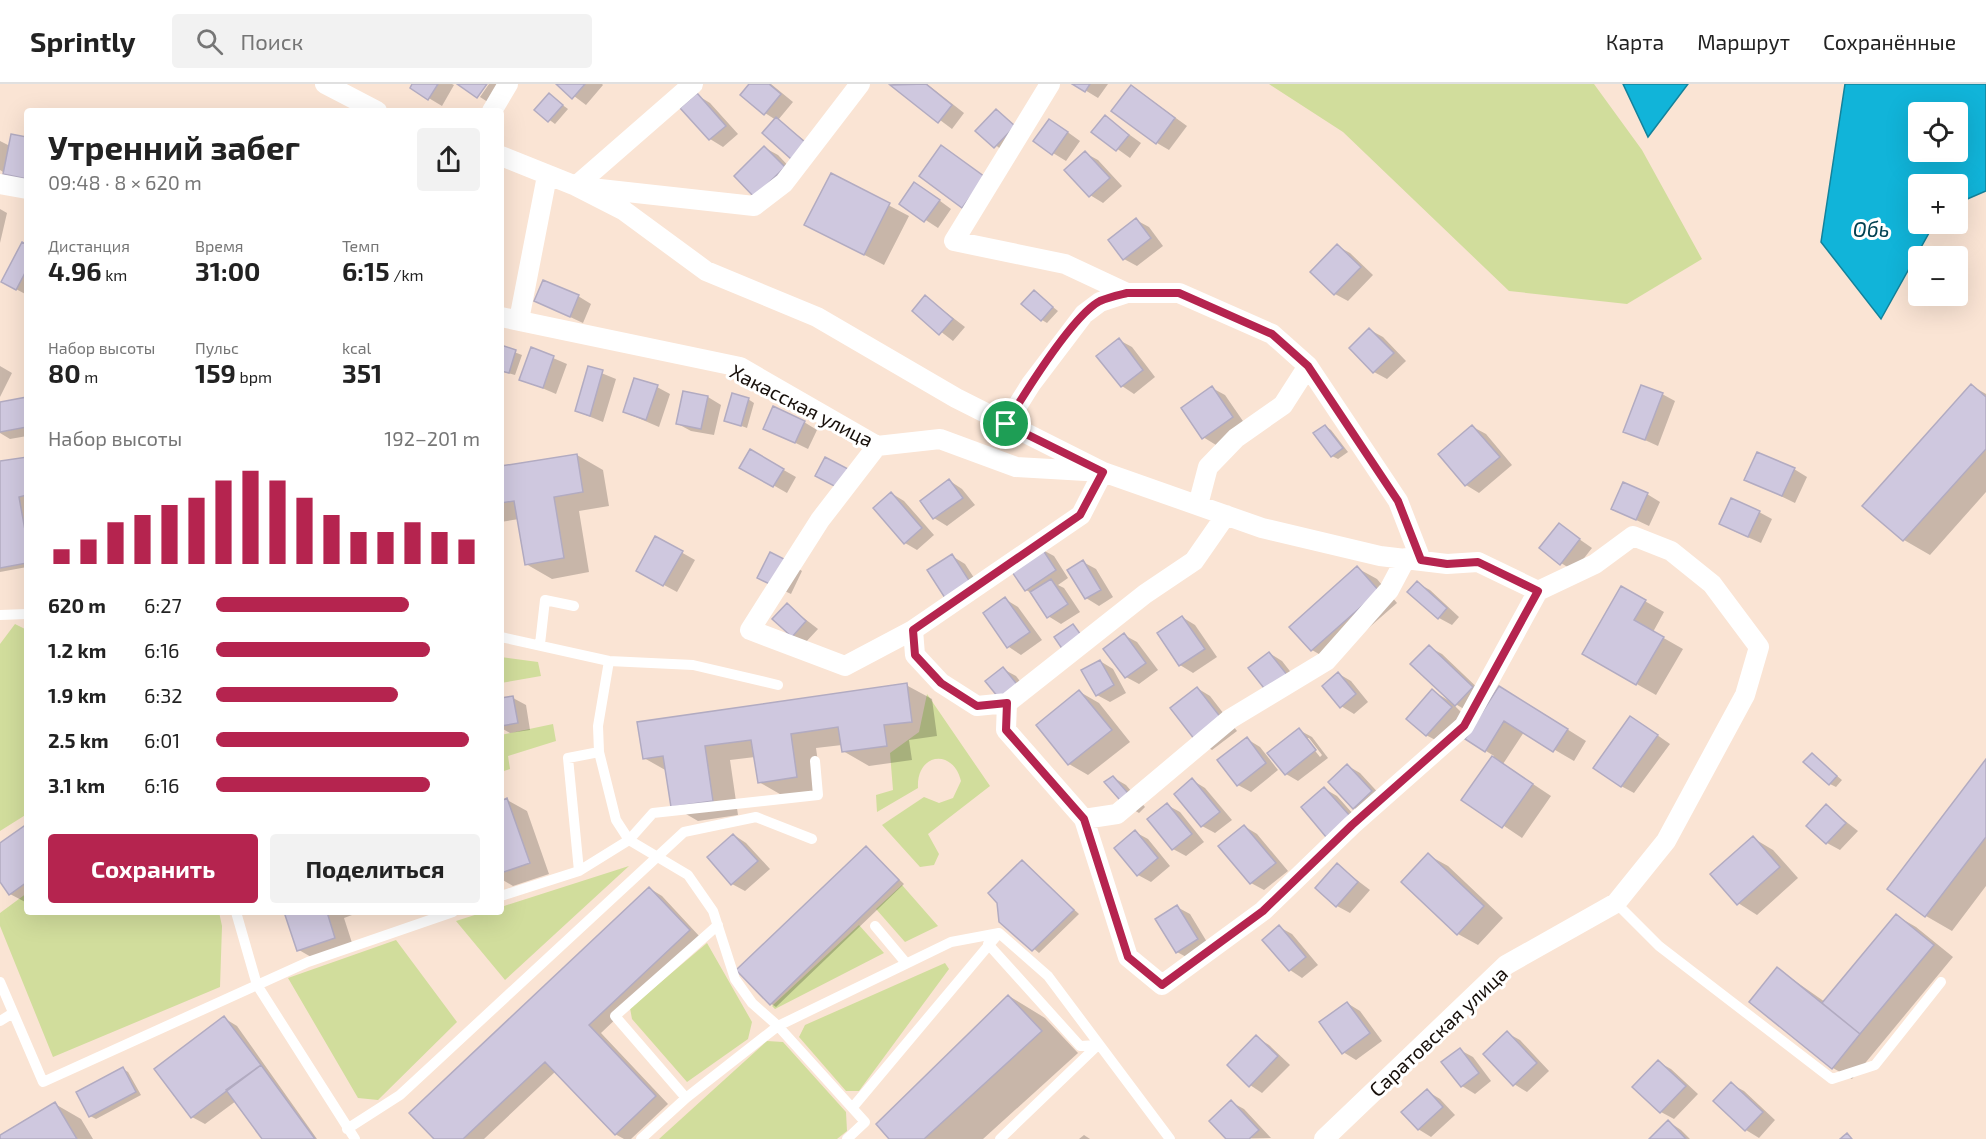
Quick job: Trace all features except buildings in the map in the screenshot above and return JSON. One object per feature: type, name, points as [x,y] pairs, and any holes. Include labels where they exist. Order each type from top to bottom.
[{"type":"street","points":[[325,84],[371,108]]},
{"type":"street","points":[[494,108],[508,84]]},
{"type":"street","points":[[576,186],[693,84]]},
{"type":"street","points":[[576,186],[754,206],[784,183],[860,84]]},
{"type":"street","points":[[1050,84],[954,241],[1065,264],[1127,293]]},
{"type":"street","points":[[504,157],[576,186],[623,210],[706,271],[816,318],[956,399],[1103,472],[1262,528],[1380,556],[1447,564],[1478,562],[1538,591],[1464,726],[1352,825],[1263,911],[1162,985],[1128,957],[1084,819],[1006,730],[1007,703]]},
{"type":"street","points":[[510,319],[547,176]]},
{"type":"street","points":[[0,184],[24,188]]},
{"type":"street","points":[[1006,424],[1031,384],[1084,314],[1100,302],[1127,293],[1179,293],[1272,334],[1308,366],[1398,501],[1414,559]]},
{"type":"street","name":"Хакасская улица","points":[[510,319],[740,368],[877,446],[940,439],[1016,467],[1103,472]]},
{"type":"street","points":[[1198,506],[1208,467],[1236,438],[1283,405],[1308,366]]},
{"type":"street","points":[[877,446],[820,520],[750,630],[845,666],[913,630],[1080,515],[1103,472]]},
{"type":"street","points":[[913,630],[915,655],[941,683],[977,706],[1007,703],[1145,594],[1194,561],[1226,515]]},
{"type":"street","name":"Саратовская улица","points":[[1324,1139],[1506,965],[1616,903],[1666,841],[1745,695],[1759,647],[1712,584],[1671,551],[1633,536],[1595,564],[1538,591]]},
{"type":"street","points":[[1084,819],[1117,814],[1230,719],[1326,661],[1414,559]]},
{"type":"lane","points":[[540,644],[546,600],[574,606]]},
{"type":"lane","points":[[0,615],[24,614]]},
{"type":"lane","points":[[504,638],[540,644],[609,662],[693,665],[778,685]]},
{"type":"lane","points":[[609,662],[598,726],[599,752],[616,820],[629,840],[688,875],[713,910],[735,979],[752,1003],[778,1026],[865,1122],[847,1139]]},
{"type":"lane","points":[[579,871],[568,758],[599,752]]},
{"type":"lane","points":[[504,895],[579,871],[629,840],[653,813],[818,795],[815,761]]},
{"type":"lane","points":[[347,1129],[400,1095],[684,832],[756,817],[812,839]]},
{"type":"lane","points":[[1616,903],[1659,946],[1832,1079],[1875,1065],[1941,982]]},
{"type":"lane","points":[[237,915],[257,985],[355,1139]]},
{"type":"lane","points":[[0,982],[43,1082],[308,962],[444,915]]},
{"type":"lane","points":[[686,1098],[615,1016],[718,925]]},
{"type":"lane","points":[[875,926],[906,963]]},
{"type":"lane","points":[[853,1107],[999,933]]},
{"type":"lane","points":[[641,1139],[686,1098],[778,1026],[951,942],[999,933]]},
{"type":"lane","points":[[999,933],[1048,976],[1170,1139]]},
{"type":"lane","points":[[988,944],[1080,1046],[1098,1045]]},
{"type":"lane","points":[[0,1021],[13,1013]]},
{"type":"lane","points":[[1000,1139],[1098,1045]]},
{"type":"green space","points":[[1269,84],[1594,84],[1642,150],[1702,259],[1627,304],[1509,291],[1343,132]]},
{"type":"green space","points":[[15,624],[24,628],[24,816],[0,831],[0,644]]},
{"type":"green space","points":[[504,657],[538,662],[541,676],[504,682]]},
{"type":"green space","points":[[927,694],[990,786],[928,834],[939,854],[934,865],[920,867],[882,825],[924,797],[939,803],[953,798],[961,781],[957,770],[943,759],[929,762],[919,776],[918,788],[877,812],[876,795],[893,790],[890,753],[919,732]]},
{"type":"green space","points":[[553,724],[556,741],[508,756],[510,769],[504,771],[504,734]]},
{"type":"green space","points":[[629,866],[505,980],[456,921],[475,915],[504,915],[504,906]]},
{"type":"green space","points":[[902,885],[938,926],[905,942],[876,909]]},
{"type":"green space","points":[[24,895],[24,915],[220,915],[222,926],[220,987],[53,1057],[0,926],[0,913]]},
{"type":"green space","points":[[859,925],[884,953],[775,1009],[772,1006]]},
{"type":"green space","points":[[396,940],[457,1022],[378,1100],[358,1098],[288,978]]},
{"type":"green space","points":[[707,943],[752,1022],[748,1039],[687,1082],[632,1019],[630,1008]]},
{"type":"green space","points":[[945,963],[949,969],[859,1091],[846,1091],[799,1037],[805,1025]]},
{"type":"green space","points":[[767,1041],[783,1042],[846,1112],[847,1131],[837,1139],[659,1139]]},
{"type":"water","points":[[1623,84],[1688,84],[1648,137]]},
{"type":"water","name":"Обь","points":[[1845,84],[1986,84],[1986,191],[1968,199],[1968,174],[1908,174],[1908,234],[1928,234],[1922,246],[1908,246],[1908,271],[1881,319],[1821,242]]},
{"type":"route","points":[[1127,293],[1179,293],[1272,334],[1308,366],[1329,394],[1398,501],[1421,560],[1447,564],[1478,562],[1538,591],[1464,726],[1352,825],[1263,911],[1162,985],[1128,957],[1098,870],[1084,819],[1043,776],[1006,730],[1007,703],[977,706],[941,683],[915,655],[913,630],[1080,515],[1103,472],[1006,424],[1031,384],[1084,314],[1100,302],[1127,293]]}]
